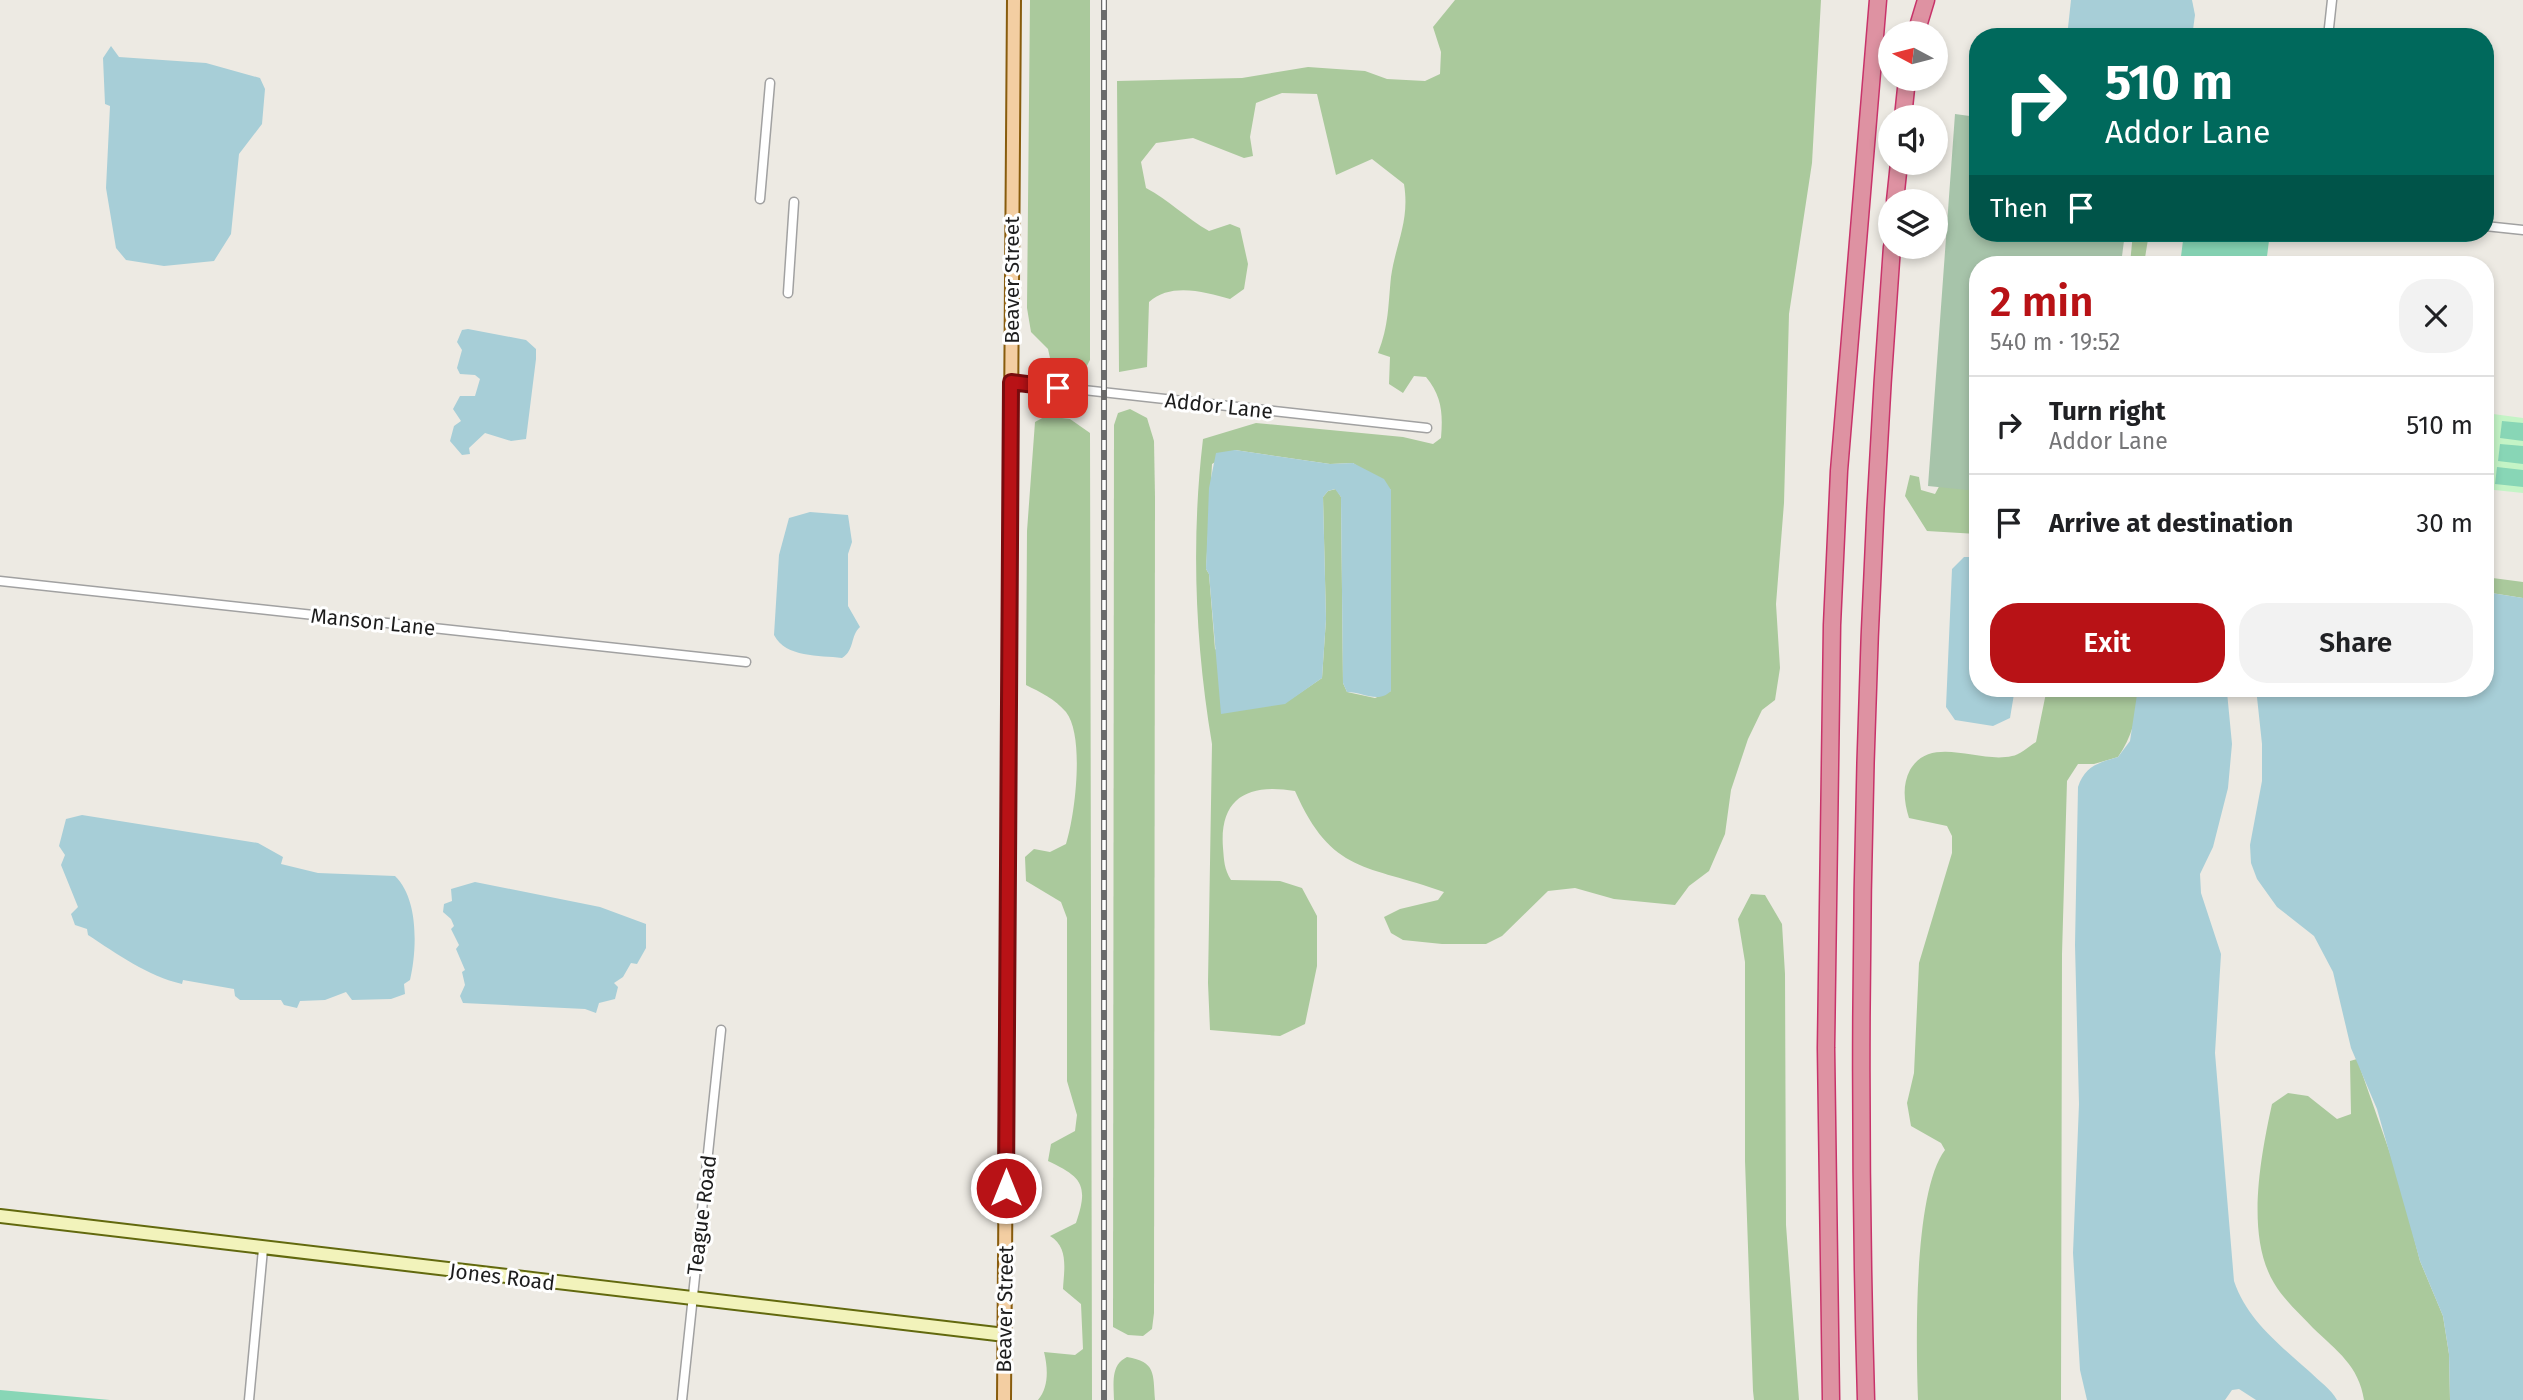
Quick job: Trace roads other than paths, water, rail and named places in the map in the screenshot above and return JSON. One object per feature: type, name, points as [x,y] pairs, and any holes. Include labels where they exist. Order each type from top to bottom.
[{"type":"highway","points":[[1831,1400],[1826,1048],[1832,625],[1840,458],[1876,0]]},
{"type":"highway","points":[[1914,21],[1915,0]]},
{"type":"highway","points":[[1918,21],[1926,0]]},
{"type":"highway","points":[[1866,1400],[1860,1211],[1861,931],[1877,441],[1891,259]]},
{"type":"main road","name":"Beaver Street","points":[[1004,1400],[1013,0]]},
{"type":"street","points":[[2329,28],[2332,0]]},
{"type":"street","points":[[760,199],[770,83]]},
{"type":"street","points":[[788,293],[794,202]]},
{"type":"street","points":[[2494,227],[2523,230]]},
{"type":"street","name":"Addor Lane","points":[[1011,382],[1427,428]]},
{"type":"street","name":"Manson Lane","points":[[0,581],[746,662]]},
{"type":"street","name":"Teague Road","points":[[682,1400],[721,1030]]},
{"type":"street","name":"Jones Road","points":[[0,1216],[1005,1335]]},
{"type":"street","points":[[249,1400],[263,1249]]},
{"type":"water","points":[[2071,0],[2192,0],[2195,15],[2193,28],[2068,28]]},
{"type":"water","points":[[111,46],[119,57],[206,63],[260,78],[265,89],[262,124],[239,154],[231,234],[214,261],[164,266],[126,260],[116,248],[106,188],[110,106],[105,104],[103,58]]},
{"type":"water","points":[[462,330],[526,340],[536,349],[536,359],[526,439],[511,441],[485,433],[469,448],[470,454],[462,455],[450,441],[454,426],[461,421],[453,409],[460,396],[475,396],[480,379],[475,375],[460,374],[457,368],[462,350],[457,342]]},
{"type":"water","points":[[1235,450],[1330,464],[1353,463],[1384,479],[1391,490],[1391,691],[1386,695],[1376,697],[1347,692],[1343,683],[1341,497],[1335,489],[1328,491],[1323,497],[1326,619],[1322,678],[1285,704],[1221,714],[1209,574],[1206,569],[1209,488],[1216,453]]},
{"type":"water","points":[[810,512],[848,515],[852,542],[848,554],[848,606],[860,627],[849,651],[842,658],[795,652],[786,648],[774,635],[779,555],[789,518]]},
{"type":"water","points":[[1964,557],[1969,557],[1969,697],[2014,697],[2010,718],[1993,726],[1955,720],[1946,707],[1952,569]]},
{"type":"water","points":[[2494,593],[2523,598],[2523,1400],[2450,1400],[2449,1354],[2443,1316],[2420,1261],[2377,1109],[2351,1048],[2333,972],[2314,936],[2277,907],[2257,879],[2251,863],[2250,845],[2262,781],[2262,744],[2257,697],[2494,697]]},
{"type":"water","points":[[2137,697],[2227,697],[2232,744],[2228,788],[2213,847],[2200,874],[2201,893],[2221,954],[2215,1053],[2234,1281],[2256,1320],[2337,1400],[2256,1400],[2239,1389],[2232,1390],[2225,1400],[2087,1400],[2080,1370],[2073,1253],[2079,1104],[2075,945],[2078,787],[2088,770],[2118,757],[2130,741]]},
{"type":"water","points":[[82,815],[258,843],[283,857],[281,864],[318,873],[395,876],[408,898],[414,925],[412,968],[410,980],[404,984],[405,994],[391,999],[352,1000],[346,992],[325,1000],[300,1001],[297,1008],[284,1005],[281,1000],[240,1000],[235,996],[234,989],[183,980],[182,984],[133,964],[88,935],[87,929],[75,925],[71,914],[78,907],[61,865],[65,855],[59,846],[66,819]]},
{"type":"water","points":[[475,882],[600,907],[646,924],[646,948],[637,964],[631,963],[623,977],[614,983],[618,987],[615,999],[599,1003],[596,1013],[585,1009],[463,1003],[460,996],[465,985],[462,972],[465,970],[456,949],[459,945],[451,929],[454,926],[443,912],[444,904],[452,901],[451,889]]},
{"type":"railway","points":[[1104,0],[1104,1400]]}]
